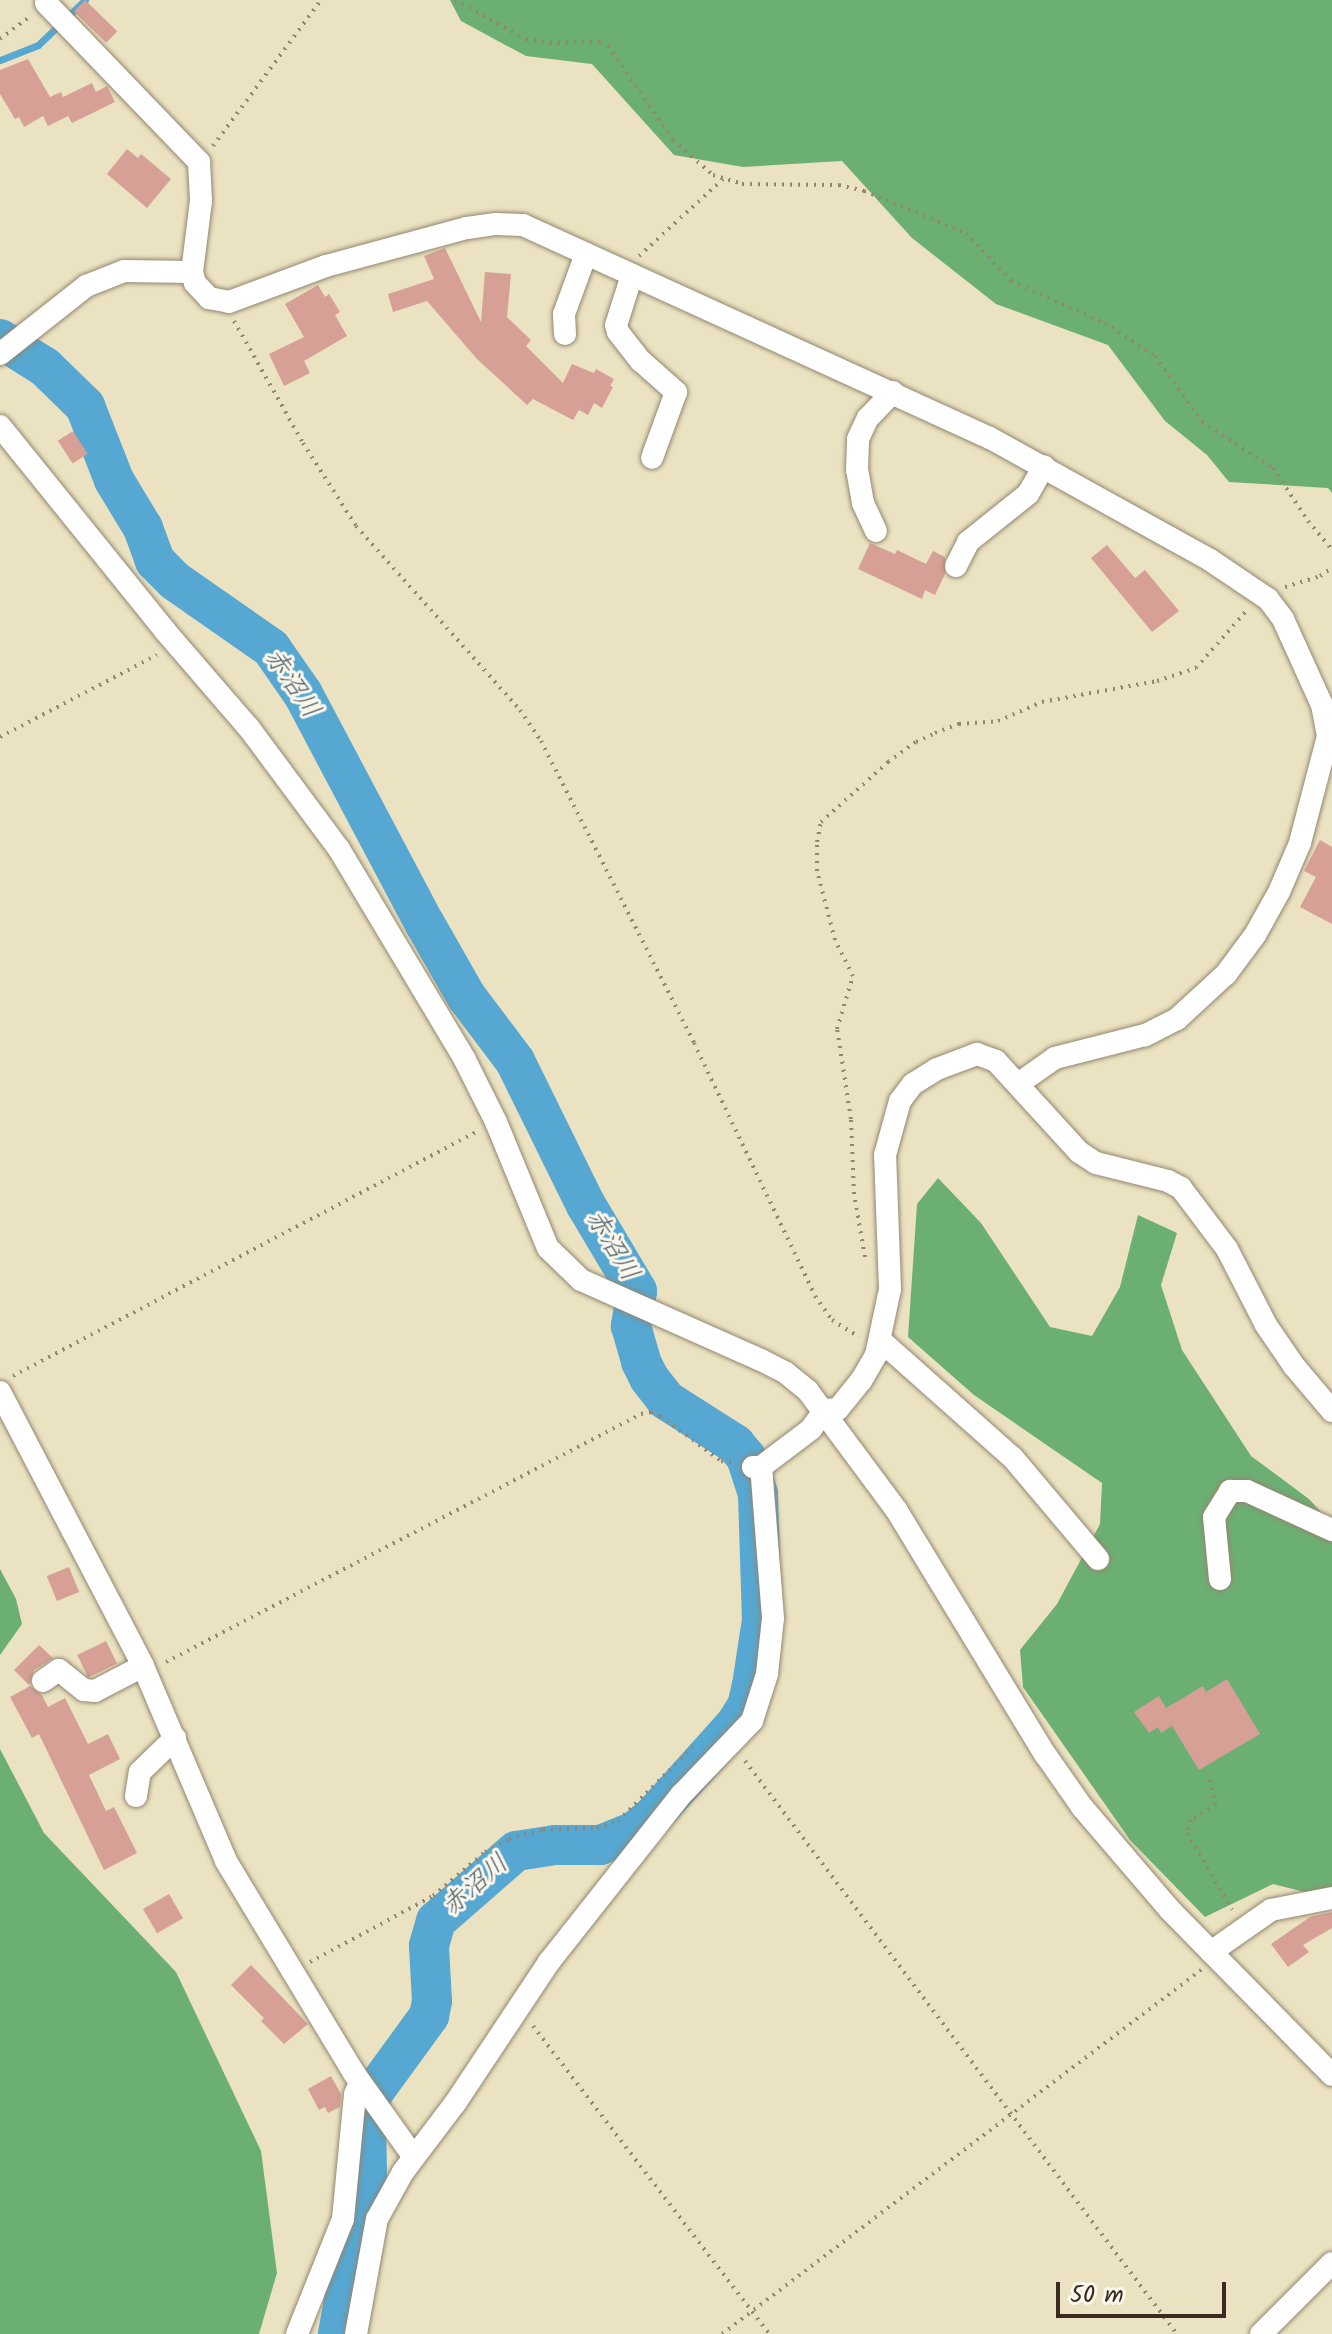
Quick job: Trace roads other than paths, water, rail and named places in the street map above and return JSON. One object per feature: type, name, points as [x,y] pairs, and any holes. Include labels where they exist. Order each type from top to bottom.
[{"type":"street","points":[[46,3],[181,139],[200,165],[201,201],[192,272],[202,292],[223,302],[326,266],[496,224],[523,225],[893,392],[1044,466],[1210,560],[1262,595],[1283,619],[1328,709],[1328,736],[1300,843],[1255,935],[1226,974],[1196,1005],[1162,1029],[1055,1058],[1018,1084]]},
{"type":"street","points":[[565,334],[564,314],[586,254]]},
{"type":"street","points":[[0,354],[86,286],[124,271],[192,272]]},
{"type":"street","points":[[628,273],[616,325],[618,332],[641,361],[676,392],[652,458]]},
{"type":"street","points":[[876,531],[863,503],[857,470],[858,439],[868,418],[893,392]]},
{"type":"street","points":[[0,426],[177,645],[249,728],[339,849],[430,999],[496,1122],[548,1248],[581,1280],[786,1373],[825,1410],[897,1511],[1045,1754],[1082,1807],[1170,1910],[1332,2075]]},
{"type":"street","points":[[956,566],[968,542],[1028,494],[1044,466]]},
{"type":"street","points":[[359,2331],[377,2219],[414,2157],[549,1962],[681,1795],[752,1721],[771,1648],[769,1552],[757,1467],[811,1429],[825,1410],[838,1409],[861,1381],[879,1344],[890,1289],[885,1155],[900,1101],[913,1084],[937,1069],[977,1054],[996,1061],[1079,1152],[1096,1163],[1168,1181],[1181,1188],[1227,1249],[1273,1335],[1332,1411]]},
{"type":"street","points":[[879,1344],[1013,1458],[1098,1559]]},
{"type":"street","points":[[0,1392],[144,1669],[226,1861],[366,2090],[414,2157]]},
{"type":"street","points":[[1220,1579],[1214,1517],[1230,1491],[1247,1491],[1332,1530]]},
{"type":"street","points":[[43,1681],[59,1670],[84,1690],[95,1691],[144,1669]]},
{"type":"street","points":[[136,1796],[140,1772],[175,1738]]},
{"type":"street","points":[[1214,1955],[1251,1920],[1271,1910],[1285,1904],[1332,1898]]},
{"type":"street","points":[[297,2334],[343,2219],[355,2095],[366,2090]]},
{"type":"street","points":[[343,2219],[374,2232]]},
{"type":"street","points":[[1261,2334],[1332,2263]]},
{"type":"waterway","points":[[0,60],[38,45],[85,0]]},
{"type":"waterway","name":"赤沼川","points":[[0,339],[45,367],[85,406],[114,480],[143,528],[155,561],[175,581],[271,648],[303,694],[425,924],[466,996],[515,1061],[586,1205],[637,1291],[631,1326],[649,1378],[666,1400],[735,1444],[746,1457],[758,1494],[762,1620],[747,1706],[735,1725],[654,1815],[635,1831],[600,1845],[555,1845],[516,1851],[436,1921],[429,1946],[432,2001],[429,2016],[373,2093],[366,2120],[367,2174],[338,2334]]}]
